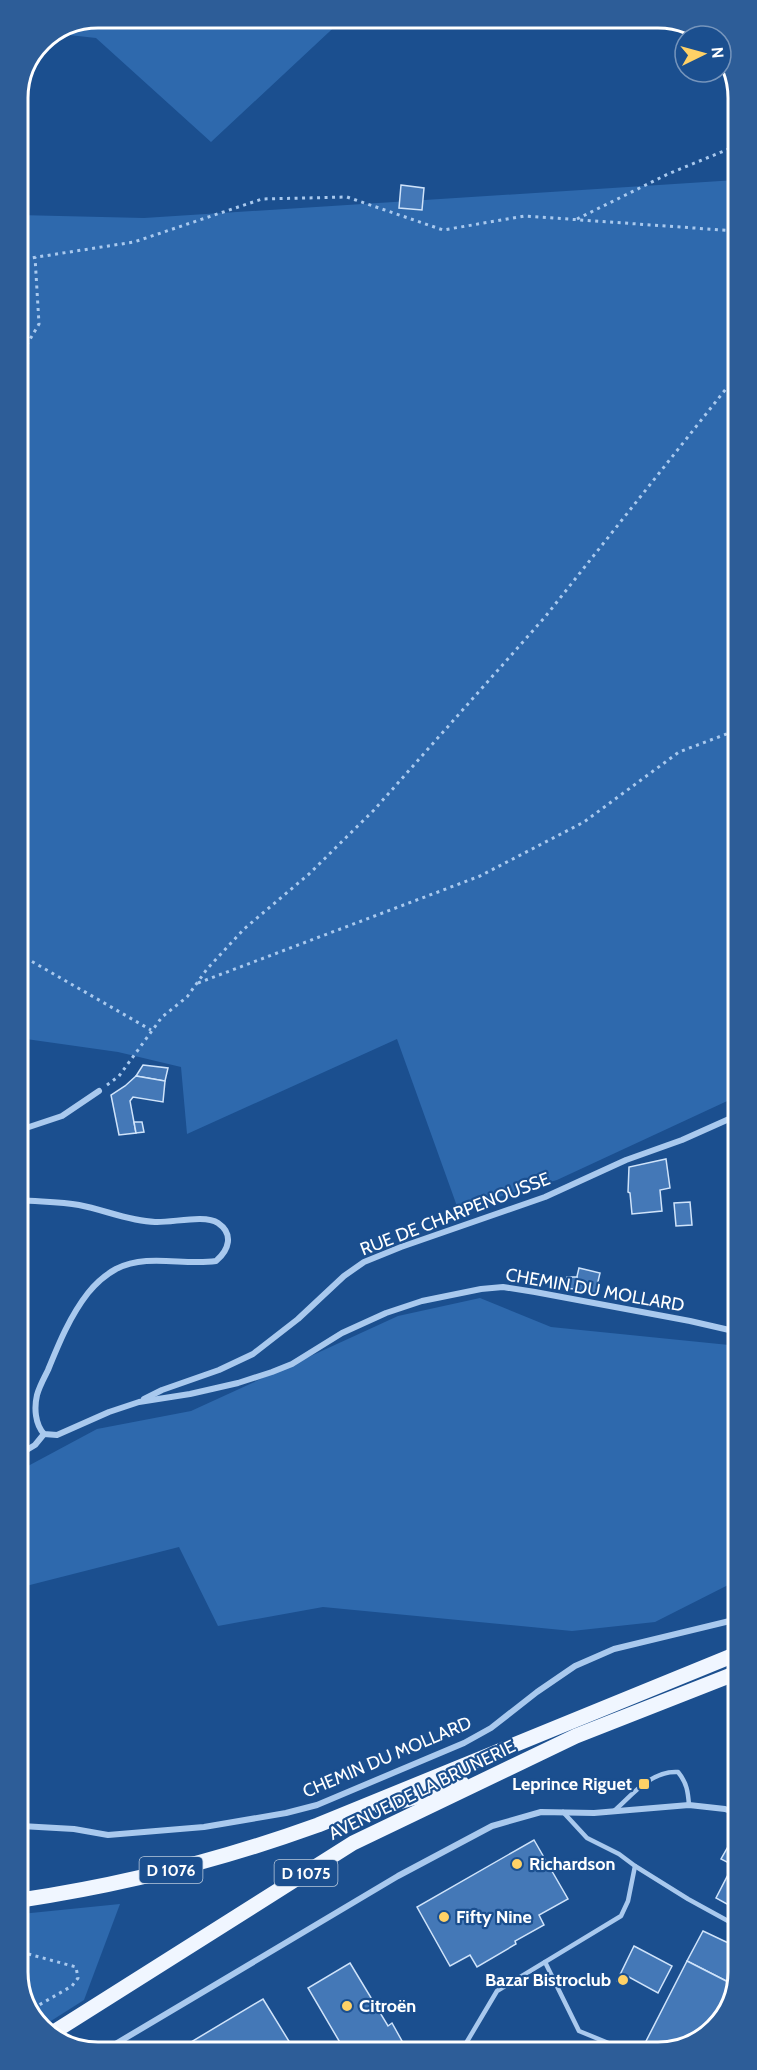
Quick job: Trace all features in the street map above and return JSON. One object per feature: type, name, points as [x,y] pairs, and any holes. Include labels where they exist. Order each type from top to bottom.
[{"type":"main road","points":[[318,1825],[728,1657]]},
{"type":"main road","name":"AVENUE DE LA BRUNERIE","points":[[59,2029],[353,1843],[576,1736],[728,1676]]},
{"type":"main road","name":"D 1075","points":[[318,1825],[437,1791],[576,1736]]},
{"type":"main road","name":"D 1076","points":[[28,1899],[113,1884],[193,1865],[318,1825]]},
{"type":"street","points":[[28,1127],[62,1116],[99,1091]]},
{"type":"street","name":"RUE DE CHARPENOUSSE","points":[[139,1402],[162,1390],[219,1370],[253,1354],[298,1319],[344,1276],[364,1262],[400,1247],[546,1197],[627,1160],[682,1140],[728,1119]]},
{"type":"street","points":[[28,1201],[78,1205],[133,1220],[156,1222],[210,1219],[219,1223],[229,1237],[227,1247],[216,1261],[206,1263],[164,1260],[137,1262],[118,1268],[102,1278],[89,1291],[64,1330],[37,1396],[37,1422],[44,1434],[36,1445],[28,1449]]},
{"type":"street","name":"CHEMIN DU MOLLARD","points":[[44,1434],[57,1435],[109,1412],[139,1402],[190,1394],[249,1380],[292,1364],[342,1333],[386,1313],[422,1301],[481,1289],[503,1287],[535,1292],[728,1330]]},
{"type":"street","name":"CHEMIN DU MOLLARD","points":[[28,1826],[74,1829],[108,1835],[204,1827],[286,1814],[317,1805],[464,1743],[491,1728],[575,1666],[614,1649],[728,1621]]},
{"type":"street","points":[[120,2041],[398,1876],[492,1826],[541,1812],[613,1812],[689,1805],[728,1810]]},
{"type":"lane","points":[[613,1812],[644,1784],[666,1771],[678,1773],[683,1779],[688,1789],[689,1805]]},
{"type":"lane","points":[[563,1812],[587,1838],[619,1854],[688,1899],[728,1921]]},
{"type":"lane","points":[[467,2042],[497,1991],[621,1916],[628,1901],[635,1866]]},
{"type":"lane","points":[[545,1962],[579,2031],[606,2042]]},
{"type":"path","points":[[576,220],[668,174],[728,149]]},
{"type":"path","points":[[29,258],[134,242],[262,199],[347,197],[443,230],[525,216],[728,230]]},
{"type":"path","points":[[29,341],[39,324],[35,257]]},
{"type":"path","points":[[99,1091],[119,1076],[151,1030],[162,1017],[187,997],[207,969],[243,929],[309,874],[374,810],[545,617],[728,386]]},
{"type":"path","points":[[196,984],[480,876],[584,822],[680,752],[728,733]]},
{"type":"path","points":[[29,959],[151,1030]]},
{"type":"path","points":[[28,1954],[76,1967],[78,1978],[72,1986],[38,2006]]},
{"type":"shaded area","points":[[98,28],[333,28],[211,142],[96,38],[69,35]]},
{"type":"shaded area","points":[[728,181],[728,1101],[557,1180],[458,1209],[397,1039],[187,1134],[181,1067],[118,1052],[28,1039],[29,215],[144,218]]},
{"type":"shaded area","points":[[480,1298],[551,1327],[728,1345],[728,1585],[655,1622],[572,1631],[323,1607],[218,1626],[179,1547],[28,1585],[28,1466],[97,1429],[191,1411],[398,1316]]},
{"type":"shaded area","points":[[120,1904],[84,2000],[50,2022],[40,2010],[29,1981],[28,1913]]},
{"type":"building","points":[[401,185],[424,188],[422,210],[399,208]]},
{"type":"building","points":[[143,1065],[168,1068],[165,1081],[136,1076]]},
{"type":"building","points":[[136,1076],[165,1081],[163,1102],[133,1097],[130,1101],[136,1133],[119,1135],[111,1095]]},
{"type":"building","points":[[134,1122],[142,1122],[144,1132],[136,1133]]},
{"type":"building","points":[[666,1159],[670,1188],[660,1190],[662,1211],[632,1214],[628,1192],[629,1167]]},
{"type":"building","points":[[690,1202],[692,1225],[676,1226],[674,1203]]},
{"type":"building","points":[[579,1268],[600,1273],[595,1294],[574,1289]]},
{"type":"building","points":[[567,1277],[577,1277],[574,1289],[564,1288]]},
{"type":"building","points":[[534,1840],[568,1899],[539,1915],[544,1925],[515,1941],[516,1944],[477,1967],[470,1955],[450,1966],[417,1907]]},
{"type":"building","points":[[728,1847],[728,1862],[721,1859]]},
{"type":"building","points":[[728,1875],[728,1905],[716,1898]]},
{"type":"building","points":[[703,1931],[728,1943],[727,1982],[687,1961]]},
{"type":"building","points":[[634,1946],[672,1966],[658,1993],[629,1977],[625,1985],[617,1981]]},
{"type":"building","points":[[687,1961],[727,1982],[725,1994],[714,2014],[697,2030],[677,2039],[646,2042]]},
{"type":"building","name":"Citroën","points":[[350,1963],[388,2026],[392,2023],[402,2041],[339,2041],[308,1988]]},
{"type":"building","points":[[263,1999],[289,2041],[192,2041]]},
{"type":"place","name":"Leprince Riguet","points":[[644,1784]]},
{"type":"place","name":"Richardson","points":[[517,1864]]},
{"type":"place","name":"Fifty Nine","points":[[444,1917]]},
{"type":"place","name":"Bazar Bistroclub","points":[[623,1980]]},
{"type":"place","name":"Citroën","points":[[347,2006]]}]
